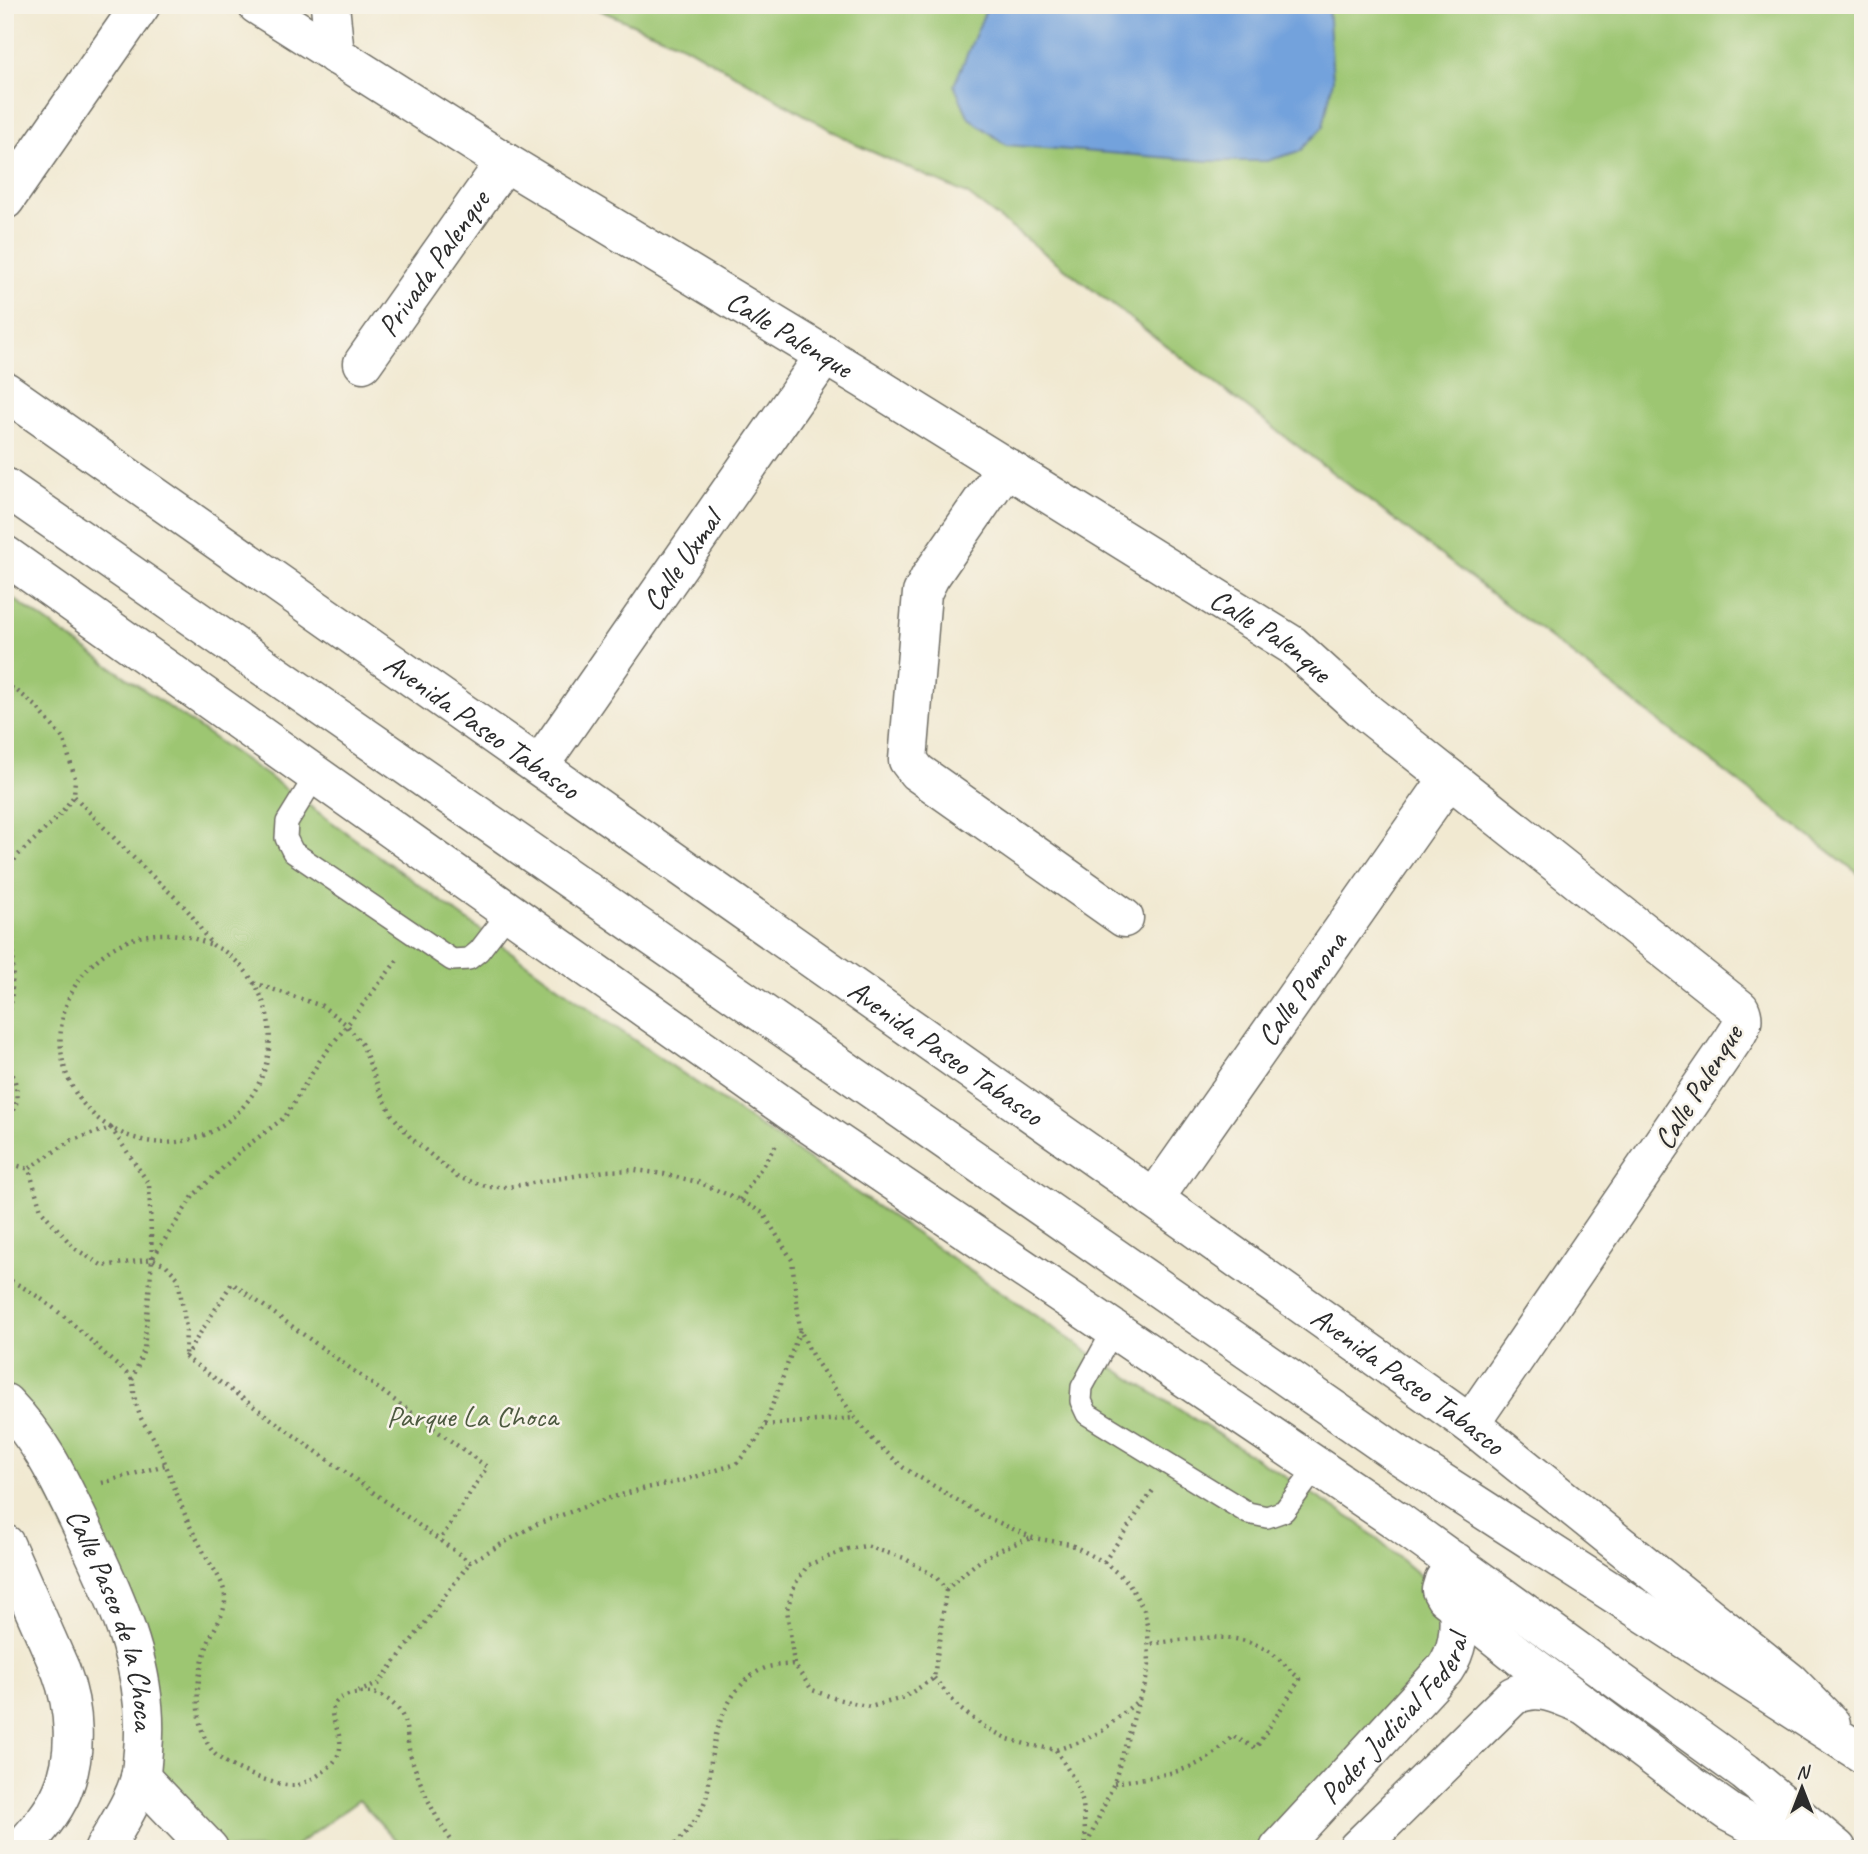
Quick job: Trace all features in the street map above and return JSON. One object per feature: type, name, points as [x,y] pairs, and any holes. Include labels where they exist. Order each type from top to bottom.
[{"type":"street","points":[[5,200],[141,5]]},
{"type":"street","name":"Calle Palenque","points":[[257,5],[505,162],[825,355],[1292,645],[1366,712],[1740,1009],[1743,1023],[1733,1040],[1470,1424]]},
{"type":"street","points":[[330,5],[335,55]]},
{"type":"street","name":"Privada Palenque","points":[[363,363],[505,162]]},
{"type":"street","name":"Calle Uxmal","points":[[539,766],[825,355]]},
{"type":"street","name":"Avenida Paseo Tabasco","points":[[5,391],[1470,1424],[1790,1682],[1859,1752]]},
{"type":"street","points":[[1006,467],[930,577],[922,593],[908,760],[917,772],[1124,918]]},
{"type":"street","name":"Avenida Paseo Tabasco","points":[[5,487],[1399,1455],[1859,1752]]},
{"type":"street","points":[[5,555],[796,1115],[1456,1562],[1745,1772],[1837,1849]]},
{"type":"street","name":"Calle Pomona","points":[[1154,1199],[1449,778]]},
{"type":"street","name":"Calle Paseo de la Choca","points":[[5,1403],[28,1429],[49,1460],[113,1591],[139,1671],[145,1732],[140,1777],[104,1849]]},
{"type":"street","points":[[1497,1518],[1456,1562],[1444,1580],[1441,1590],[1445,1597],[1582,1704],[1730,1813],[1798,1849]]},
{"type":"street","name":"Calle Paseo de la Choca","points":[[5,1544],[61,1671],[72,1718],[69,1765],[62,1793],[46,1819],[21,1849]]},
{"type":"street","name":"Poder Judicial Federal","points":[[1279,1849],[1445,1669],[1457,1645],[1458,1608]]},
{"type":"street","name":"Poder Judicial Federal","points":[[1357,1849],[1513,1696],[1537,1689],[1582,1704]]},
{"type":"street","points":[[140,1777],[209,1849]]},
{"type":"lane","points":[[316,775],[287,822],[286,838],[293,852],[452,960],[468,959],[479,951],[509,912]]},
{"type":"lane","points":[[1114,1329],[1082,1387],[1081,1401],[1087,1414],[1248,1513],[1267,1517],[1284,1511],[1317,1467]]},
{"type":"path","points":[[5,685],[36,706],[64,740],[75,778],[74,796],[58,817],[16,857],[5,879]]},
{"type":"path","points":[[74,796],[189,912],[212,945]]},
{"type":"path","points":[[5,926],[13,949],[11,1006],[5,1026]]},
{"type":"path","points":[[164,933],[189,936],[212,945],[236,961],[254,983],[264,1002],[270,1044],[267,1065],[259,1085],[233,1118],[194,1139],[173,1143],[152,1142],[111,1128],[91,1113],[76,1094],[65,1072],[60,1048],[61,1023],[68,999],[79,977],[116,945],[139,936],[164,933]]},
{"type":"path","points":[[152,1259],[194,1195],[243,1149],[285,1117],[320,1060],[416,935]]},
{"type":"path","points":[[254,983],[322,1006],[347,1025],[363,1046],[392,1115],[411,1138],[457,1177],[489,1187],[508,1187],[604,1171],[635,1170],[698,1182],[763,1213],[792,1260],[800,1331],[813,1357],[875,1442],[904,1468],[982,1515],[1033,1538],[1070,1544],[1104,1562],[1128,1582],[1144,1611],[1149,1665],[1114,1783],[1086,1847]]},
{"type":"path","points":[[5,1063],[12,1069],[16,1087],[16,1104],[5,1122]]},
{"type":"path","points":[[740,1200],[796,1115]]},
{"type":"path","points":[[29,1169],[72,1140],[111,1128]]},
{"type":"path","points":[[111,1128],[149,1184],[152,1259],[144,1350],[132,1380],[135,1398],[141,1419],[153,1437],[187,1520],[223,1585],[225,1601],[220,1621],[210,1638],[201,1665],[199,1723],[215,1754],[249,1775],[296,1785],[327,1770],[338,1758],[342,1745],[331,1709],[338,1699],[377,1684],[470,1562],[537,1524],[606,1499],[682,1481],[736,1464],[756,1441],[765,1425],[800,1331]]},
{"type":"path","points":[[5,1162],[29,1169]]},
{"type":"path","points":[[29,1169],[41,1210],[74,1248],[103,1266],[152,1259],[166,1265],[178,1278],[186,1328],[185,1357]]},
{"type":"path","points":[[5,1278],[40,1296],[132,1380]]},
{"type":"path","points":[[185,1357],[233,1283],[487,1467],[440,1540]]},
{"type":"path","points":[[185,1357],[470,1562]]},
{"type":"path","points":[[765,1425],[855,1418]]},
{"type":"path","points":[[66,1494],[165,1465]]},
{"type":"path","points":[[1104,1562],[1170,1465]]},
{"type":"path","points":[[1033,1538],[1006,1546],[981,1559],[946,1590],[934,1678],[959,1708],[983,1726],[1008,1739],[1056,1750],[1102,1731],[1139,1700]]},
{"type":"path","points":[[934,1678],[903,1699],[870,1707],[812,1690],[794,1664],[786,1609],[795,1584],[808,1565],[848,1549],[866,1546],[904,1558],[936,1577],[946,1590]]},
{"type":"path","points":[[1114,1783],[1191,1768],[1207,1760],[1233,1736],[1256,1748],[1300,1679],[1269,1651],[1248,1641],[1224,1638],[1148,1644]]},
{"type":"path","points":[[671,1849],[695,1820],[704,1803],[709,1787],[713,1747],[732,1696],[748,1679],[767,1668],[794,1664]]},
{"type":"path","points":[[355,1694],[374,1693],[391,1702],[403,1716],[410,1753],[422,1784],[436,1816],[458,1849]]},
{"type":"path","points":[[1056,1750],[1075,1781],[1083,1802],[1086,1847]]},
{"type":"path","points":[[854,1849],[858,1843],[867,1849]]},
{"type":"path","points":[[616,1849],[649,1846],[653,1849]]},
{"type":"path","points":[[1086,1847],[1092,1849]]},
{"type":"green space","points":[[587,5],[1863,5],[1863,877],[967,194],[857,145],[685,46]]},
{"type":"green space","name":"Parque La Choca","points":[[5,593],[275,781],[605,1020],[1084,1349],[1358,1523],[1458,1608],[1457,1645],[1279,1849],[404,1849],[359,1800],[291,1849],[209,1849],[140,1777],[143,1695],[5,1403]]},
{"type":"water","points":[[988,5],[1328,5],[1333,80],[1323,127],[1300,151],[1267,161],[1209,161],[1006,145],[969,118],[954,85]]}]
